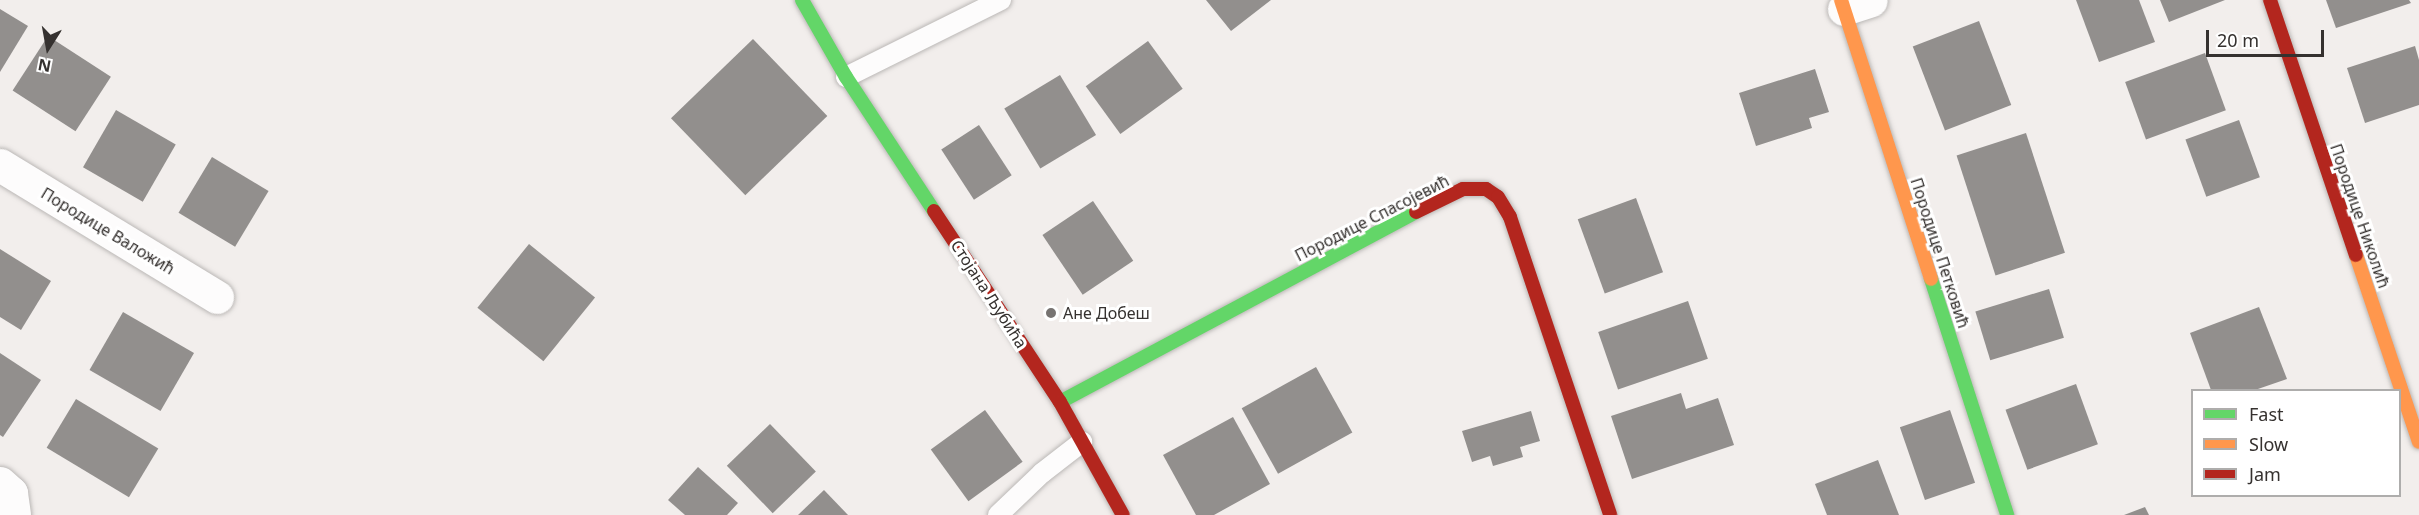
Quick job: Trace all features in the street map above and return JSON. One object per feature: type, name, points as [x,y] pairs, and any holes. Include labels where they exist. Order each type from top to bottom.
[{"type":"street","name":"Стојана Љубића","points":[[802,0],[846,77],[1060,402],[1123,515]]},
{"type":"street","name":"Породице Николић","points":[[2270,0],[2419,442]]},
{"type":"street","name":"Породице Петковић","points":[[1852,3],[2007,515]]},
{"type":"street","name":"Породице Валожић","points":[[0,165],[217,297]]},
{"type":"street","name":"Породице Спасојевић","points":[[1060,402],[1426,207],[1463,189],[1486,189],[1498,197],[1510,217],[1610,515]]},
{"type":"street","points":[[0,483],[11,493],[14,515]]},
{"type":"lane","points":[[846,77],[1001,0]]},
{"type":"lane","points":[[998,515],[1042,473],[1082,442]]},
{"type":"building","points":[[1206,0],[1271,0],[1231,31]]},
{"type":"building","points":[[2076,0],[2139,0],[2155,42],[2099,62]]},
{"type":"building","points":[[2160,0],[2225,0],[2169,22]]},
{"type":"building","points":[[2326,0],[2409,0],[2411,3],[2336,28]]},
{"type":"building","points":[[0,9],[28,26],[0,72]]},
{"type":"building","points":[[1979,21],[2011,105],[1945,130],[1913,46]]},
{"type":"building","points":[[48,36],[111,77],[75,131],[13,91]]},
{"type":"building","points":[[753,39],[827,116],[745,195],[671,118]]},
{"type":"building","points":[[1148,41],[1183,89],[1120,134],[1086,86]]},
{"type":"building","points":[[2415,46],[2419,60],[2419,105],[2365,123],[2347,68]]},
{"type":"building","points":[[2205,53],[2226,110],[2146,139],[2125,82]]},
{"type":"building","points":[[1815,69],[1829,112],[1809,118],[1812,128],[1756,146],[1739,93]]},
{"type":"building","points":[[1060,75],[1096,135],[1040,168],[1004,108]]},
{"type":"building","points":[[116,110],[176,144],[143,202],[83,167]]},
{"type":"building","points":[[2239,120],[2260,177],[2206,197],[2185,139]]},
{"type":"building","points":[[979,125],[1012,175],[974,200],[941,150]]},
{"type":"building","points":[[2026,133],[2065,253],[1996,275],[1957,156]]},
{"type":"building","points":[[212,157],[269,191],[235,247],[179,213]]},
{"type":"building","points":[[1636,198],[1663,272],[1605,293],[1578,219]]},
{"type":"building","points":[[1093,201],[1133,261],[1083,295],[1042,235]]},
{"type":"building","points":[[529,244],[595,297],[543,361],[477,308]]},
{"type":"building","points":[[0,249],[51,281],[21,330],[0,317]]},
{"type":"building","points":[[2049,289],[2064,338],[1990,360],[1975,312]]},
{"type":"building","points":[[1688,301],[1708,359],[1618,390],[1598,332]]},
{"type":"building","points":[[2259,307],[2287,379],[2258,389],[2211,389],[2190,333]]},
{"type":"building","points":[[123,312],[194,353],[161,411],[90,370]]},
{"type":"building","points":[[0,353],[41,380],[3,437],[0,435]]},
{"type":"building","points":[[1316,367],[1352,433],[1278,474],[1242,408]]},
{"type":"building","points":[[2076,384],[2098,444],[2027,470],[2006,410]]},
{"type":"building","points":[[1681,393],[1686,409],[1718,398],[1734,445],[1632,479],[1611,416]]},
{"type":"building","points":[[76,399],[158,448],[129,497],[47,448]]},
{"type":"building","points":[[985,410],[1023,462],[968,501],[931,449]]},
{"type":"building","points":[[1950,410],[1975,483],[1925,500],[1900,427]]},
{"type":"building","points":[[1531,411],[1540,441],[1520,447],[1523,457],[1493,466],[1490,456],[1472,462],[1462,431]]},
{"type":"building","points":[[1233,417],[1270,484],[1214,515],[1196,515],[1163,455]]},
{"type":"building","points":[[770,424],[816,471],[773,513],[727,466]]},
{"type":"building","points":[[1878,460],[1899,515],[1827,515],[1815,484]]},
{"type":"building","points":[[698,467],[738,503],[727,515],[685,515],[668,500]]},
{"type":"building","points":[[824,490],[848,515],[798,515]]},
{"type":"building","points":[[2145,507],[2149,515],[2124,515]]},
{"type":"traffic: fast","points":[[802,0],[846,77],[934,211]]},
{"type":"traffic: fast","points":[[1060,402],[1416,212]]},
{"type":"traffic: fast","points":[[1931,279],[2007,515]]},
{"type":"traffic: slow","points":[[1841,0],[1931,279]]},
{"type":"traffic: slow","points":[[2356,255],[2419,442]]},
{"type":"traffic: jam","points":[[2270,0],[2356,255]]},
{"type":"traffic: jam","points":[[1416,212],[1463,189],[1486,189],[1498,197],[1510,217],[1610,515]]},
{"type":"traffic: jam","points":[[934,211],[1060,402],[1123,515]]},
{"type":"place","name":"Ане Добеш","points":[[1051,313]]}]
